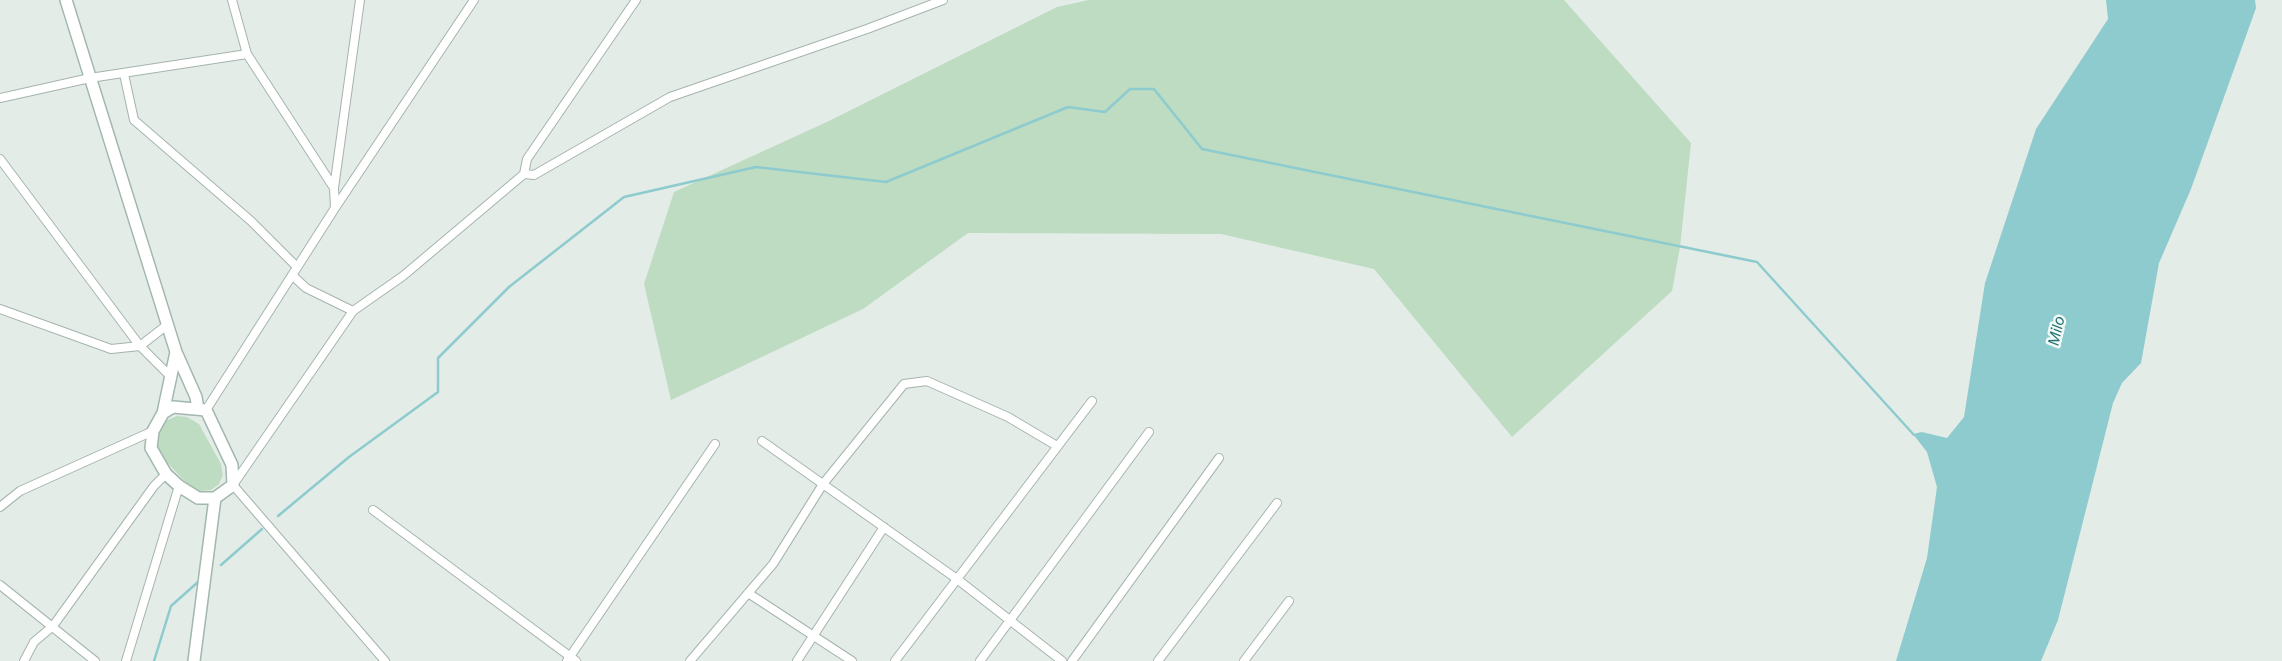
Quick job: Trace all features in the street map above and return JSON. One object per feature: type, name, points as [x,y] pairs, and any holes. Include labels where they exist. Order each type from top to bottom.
[{"type":"street","points":[[66,0],[176,352],[202,410],[232,465],[232,485],[385,661]]},
{"type":"street","points":[[232,0],[247,54],[334,188]]},
{"type":"street","points":[[335,208],[334,188],[360,0]]},
{"type":"street","points":[[202,410],[474,0]]},
{"type":"street","points":[[176,352],[172,378],[163,413],[153,431],[151,448],[166,474],[180,486],[198,498],[215,498],[232,485],[354,310],[403,276],[524,174],[527,159],[636,0]]},
{"type":"street","points":[[524,174],[534,174],[670,97],[867,29],[943,0]]},
{"type":"street","points":[[0,98],[90,78],[247,54]]},
{"type":"street","points":[[124,74],[134,120],[251,221],[297,267]]},
{"type":"street","points":[[0,160],[140,346],[172,378]]},
{"type":"street","points":[[292,275],[306,288],[354,310]]},
{"type":"street","points":[[0,309],[111,349],[140,346],[167,325]]},
{"type":"street","points":[[690,661],[773,564],[823,484],[904,384],[927,381],[1008,417],[1057,446]]},
{"type":"street","points":[[895,661],[1092,401]]},
{"type":"street","points":[[163,413],[173,407],[202,410]]},
{"type":"street","points":[[0,507],[20,491],[153,431]]},
{"type":"street","points":[[980,661],[1149,432]]},
{"type":"street","points":[[762,441],[957,579],[1062,661]]},
{"type":"street","points":[[373,510],[571,659],[715,444]]},
{"type":"street","points":[[1072,661],[1219,458]]},
{"type":"street","points":[[24,661],[34,642],[53,626],[154,486],[166,474]]},
{"type":"street","points":[[126,661],[180,486]]},
{"type":"street","points":[[194,661],[215,498]]},
{"type":"street","points":[[1158,661],[1277,503]]},
{"type":"street","points":[[797,661],[884,528]]},
{"type":"street","points":[[0,585],[96,661]]},
{"type":"street","points":[[748,593],[852,661]]},
{"type":"street","points":[[1244,661],[1289,601]]},
{"type":"green space","points":[[1089,0],[1564,0],[1691,143],[1680,247],[1672,291],[1512,437],[1374,269],[1221,234],[968,233],[863,309],[671,400],[644,284],[674,192],[829,121],[1057,7]]},
{"type":"green space","points":[[177,416],[187,417],[199,424],[221,464],[223,475],[219,484],[211,490],[199,491],[192,489],[161,456],[156,447],[157,431],[165,421]]},
{"type":"water","name":"Milo","points":[[2106,0],[2255,0],[2256,8],[2191,189],[2159,263],[2141,363],[2122,383],[2113,403],[2058,620],[2041,661],[1896,661],[1927,558],[1937,487],[1927,452],[1913,434],[1922,432],[1947,438],[1964,417],[1985,283],[2036,129],[2108,19]]},
{"type":"waterway","points":[[278,516],[349,457],[438,392],[438,358],[509,287],[624,197],[756,167],[886,182],[1068,107],[1105,112],[1130,89],[1154,89],[1202,149],[1757,262],[1914,435]]},
{"type":"waterway","points":[[221,565],[262,529]]},
{"type":"waterway","points":[[154,661],[171,606],[198,582]]}]
